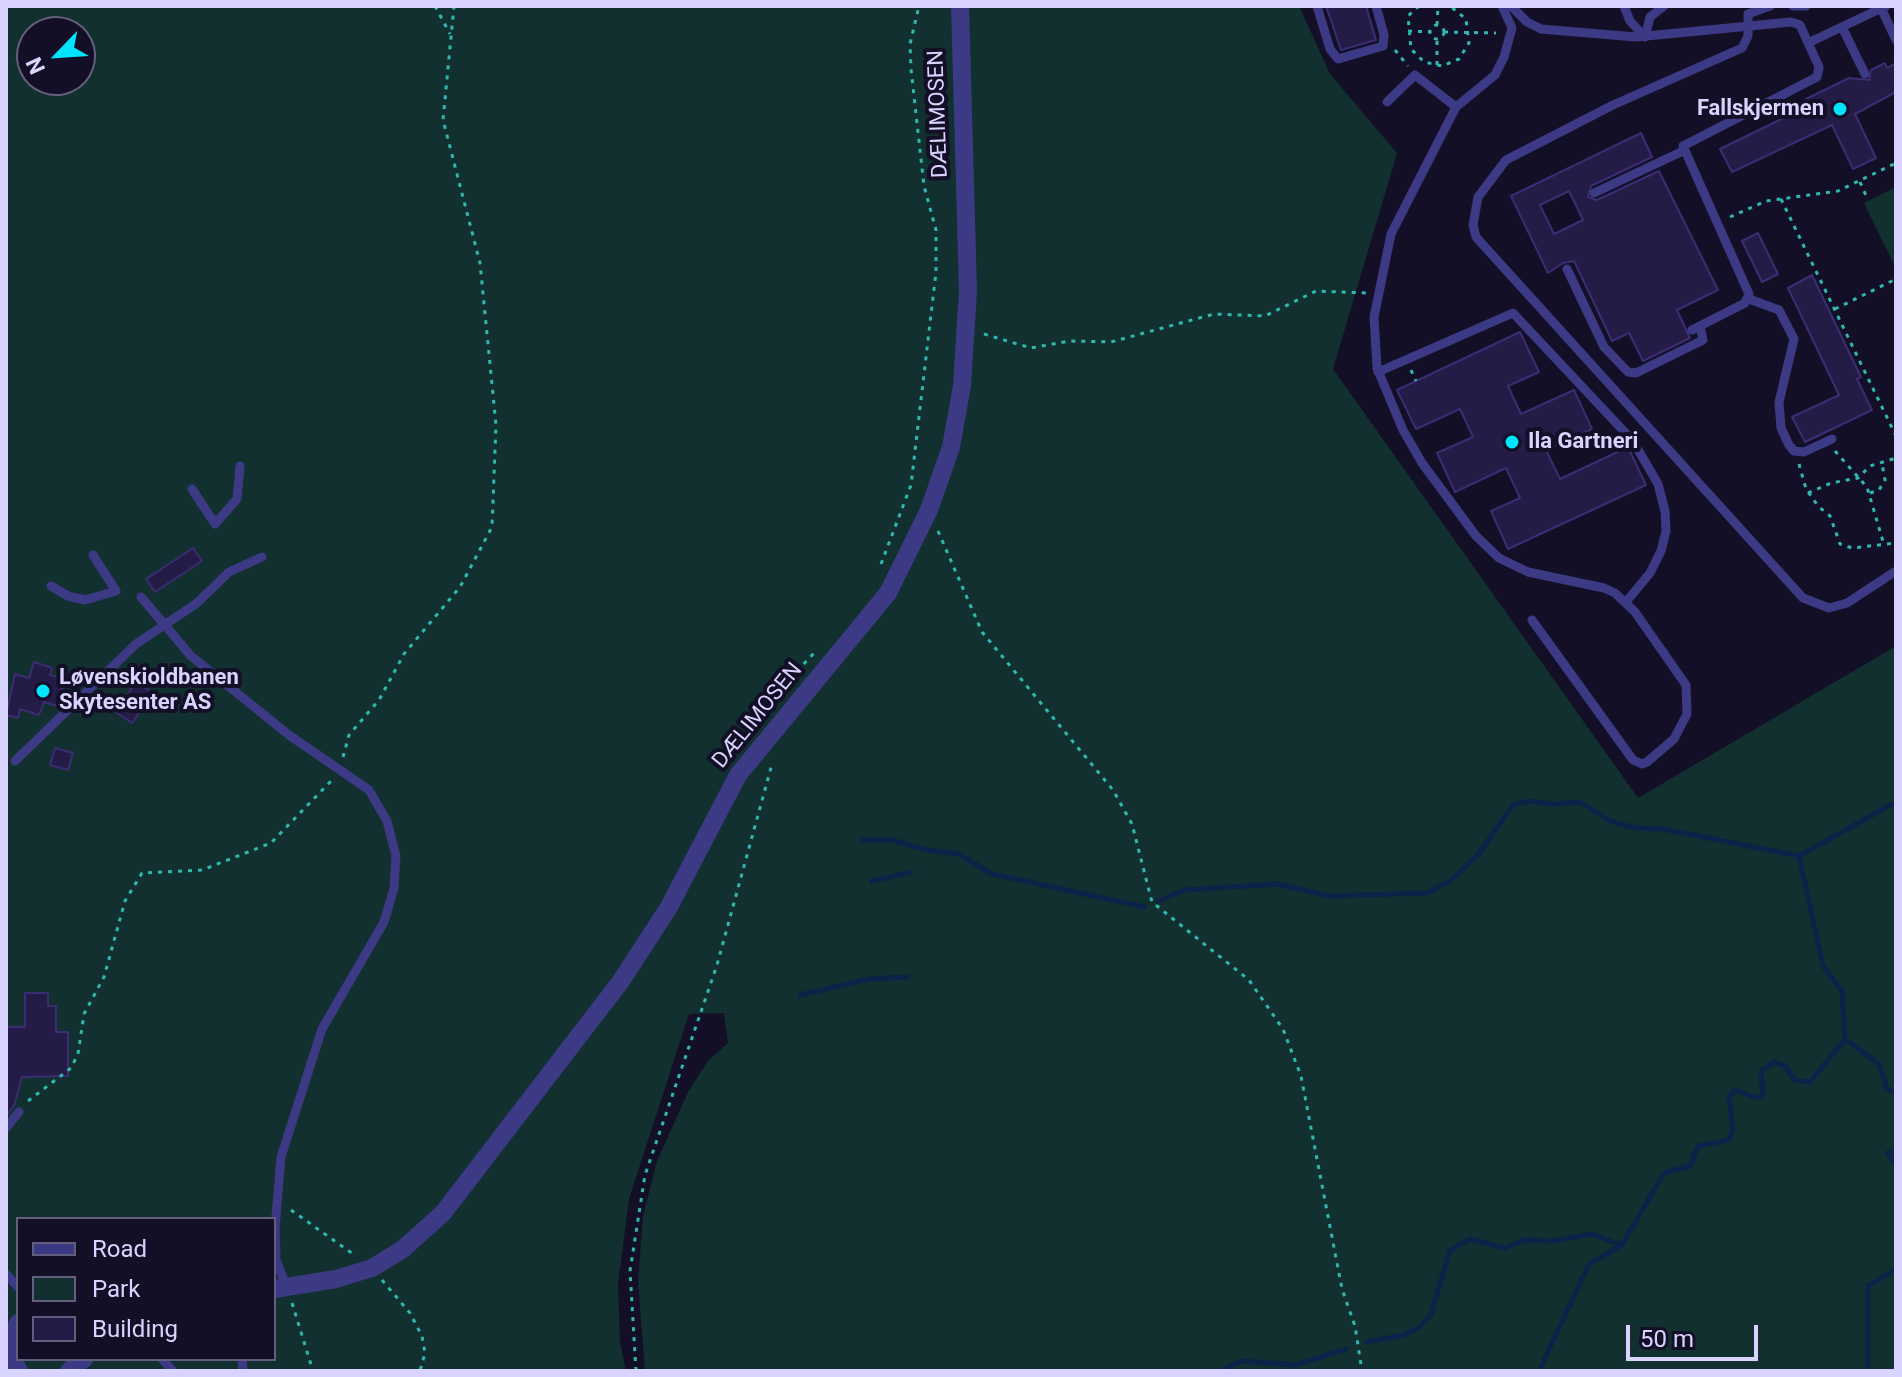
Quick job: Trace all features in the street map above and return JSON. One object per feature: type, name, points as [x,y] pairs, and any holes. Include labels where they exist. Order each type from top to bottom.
[{"type":"street","name":"DÆLIMOSEN","points":[[280,1288],[336,1279],[372,1268],[403,1249],[443,1213],[621,981],[669,907],[738,775],[888,593],[929,510],[951,447],[967,333],[960,6]]},
{"type":"street","points":[[8,1342],[11,1357],[19,1371]]},
{"type":"lane","points":[[1317,6],[1330,49],[1338,59],[1383,46],[1384,35],[1376,6]]},
{"type":"lane","points":[[1502,6],[1511,33],[1495,75],[1456,107],[1391,234],[1378,294],[1374,351],[1378,372],[1403,430],[1422,463],[1476,536],[1499,558],[1528,572],[1604,588],[1626,602],[1680,674],[1688,701],[1683,728],[1642,764],[1629,756],[1532,620]]},
{"type":"lane","points":[[1511,6],[1527,22],[1541,29],[1645,37],[1796,23],[1819,67],[1817,77],[1685,143],[1683,151],[1749,290],[1749,299]]},
{"type":"lane","points":[[1624,6],[1630,21],[1645,37]]},
{"type":"lane","points":[[1645,37],[1650,17],[1664,6]]},
{"type":"lane","points":[[1770,6],[1748,14],[1747,43],[1742,48],[1613,105],[1506,160],[1478,197],[1473,210],[1473,225],[1476,237],[1803,598],[1829,608],[1847,603],[1896,571]]},
{"type":"lane","points":[[1793,6],[1806,6]]},
{"type":"lane","points":[[1808,43],[1883,7],[1896,40]]},
{"type":"lane","points":[[1842,27],[1865,74]]},
{"type":"lane","points":[[1387,102],[1415,75],[1456,107]]},
{"type":"lane","points":[[1594,193],[1683,151]]},
{"type":"lane","points":[[1567,269],[1604,347],[1628,372],[1636,373],[1703,340],[1696,328],[1749,299],[1779,310],[1794,339],[1778,417],[1789,445],[1799,452],[1829,441]]},
{"type":"lane","points":[[1378,372],[1513,313],[1633,441],[1658,484],[1665,511],[1663,541],[1650,573],[1626,602]]},
{"type":"lane","points":[[192,489],[215,524],[237,499],[240,466]]},
{"type":"lane","points":[[51,586],[68,596],[85,600],[116,591],[93,555]]},
{"type":"lane","points":[[15,761],[119,658],[197,603],[229,572],[262,557]]},
{"type":"lane","points":[[141,597],[191,656],[289,735],[369,790],[387,821],[396,856],[394,888],[384,922],[322,1029],[281,1157],[276,1217]]},
{"type":"lane","points":[[6,1128],[19,1112]]},
{"type":"lane","points":[[276,1260],[280,1288]]},
{"type":"path","points":[[435,6],[450,34]]},
{"type":"path","points":[[19,1112],[30,1099],[71,1068],[78,1054],[84,1014],[104,977],[125,901],[142,873],[202,870],[271,843],[340,768],[349,735],[379,700],[404,654],[460,587],[492,527],[496,425],[480,263],[443,120],[454,6]]},
{"type":"path","points":[[879,569],[911,485],[936,272],[936,230],[924,186],[911,69],[910,44],[919,6]]},
{"type":"path","points":[[1419,6],[1408,16],[1408,31],[1416,56],[1437,65],[1459,59],[1469,43],[1470,32],[1461,13],[1450,6]]},
{"type":"path","points":[[1431,32],[1437,25],[1438,6]]},
{"type":"path","points":[[1437,25],[1444,32],[1511,33]]},
{"type":"path","points":[[1408,31],[1431,32],[1437,39],[1437,65]]},
{"type":"path","points":[[1437,39],[1444,32]]},
{"type":"path","points":[[1384,35],[1415,75]]},
{"type":"path","points":[[1717,224],[1758,203],[1838,191],[1896,163]]},
{"type":"path","points":[[1860,181],[1868,200]]},
{"type":"path","points":[[1781,199],[1896,436]]},
{"type":"path","points":[[1834,309],[1896,279]]},
{"type":"path","points":[[967,333],[1001,338],[1031,348],[1070,341],[1111,342],[1214,314],[1265,316],[1316,291],[1378,294]]},
{"type":"path","points":[[1829,441],[1860,476],[1870,493],[1884,545]]},
{"type":"path","points":[[1799,452],[1800,474],[1808,493],[1830,516],[1840,544],[1852,548],[1896,543]]},
{"type":"path","points":[[1808,493],[1860,476],[1870,466],[1894,459],[1896,466]]},
{"type":"path","points":[[1870,493],[1879,490],[1885,480],[1882,464]]},
{"type":"path","points":[[929,510],[982,632],[1113,790],[1132,824],[1152,902],[1249,980],[1283,1029],[1301,1076],[1342,1289],[1355,1326],[1362,1371]]},
{"type":"path","points":[[636,1371],[630,1271],[645,1175],[677,1089],[721,950],[771,766],[775,729],[768,714],[769,701],[819,648]]},
{"type":"path","points":[[280,1288],[313,1371]]},
{"type":"green space","points":[[6,6],[1299,6],[1330,74],[1397,153],[1333,369],[1638,798],[1896,646],[1896,1371],[645,1371],[638,1282],[643,1216],[657,1161],[688,1092],[708,1061],[728,1043],[724,1013],[689,1014],[629,1199],[618,1284],[620,1342],[626,1371],[6,1371]]},
{"type":"green space","points":[[1896,187],[1896,269],[1864,203]]},
{"type":"building","points":[[1326,6],[1366,6],[1376,40],[1341,50]]},
{"type":"building","points":[[1885,63],[1887,68],[1896,63],[1896,92],[1855,114],[1876,158],[1853,169],[1832,125],[1732,172],[1720,149],[1802,109],[1800,104],[1806,99],[1849,78],[1869,80],[1871,70]]},
{"type":"building","points":[[1641,133],[1652,157],[1591,186],[1588,197],[1597,200],[1659,171],[1718,290],[1677,310],[1690,338],[1643,361],[1629,333],[1612,341],[1574,261],[1563,263],[1548,273],[1511,196]],"holes":[[[1569,191],[1583,220],[1554,234],[1540,205]]]},
{"type":"building","points":[[1758,233],[1778,274],[1762,282],[1742,241]]},
{"type":"building","points":[[1812,275],[1861,377],[1857,379],[1872,410],[1805,442],[1792,417],[1839,395],[1788,288]]},
{"type":"building","name":"Ila Gartneri","points":[[1520,332],[1539,372],[1508,386],[1521,414],[1574,390],[1592,429],[1546,450],[1560,479],[1628,447],[1646,485],[1508,549],[1491,511],[1520,498],[1506,468],[1455,492],[1437,453],[1473,437],[1460,409],[1416,429],[1397,390]]},
{"type":"building","points":[[193,548],[202,561],[155,592],[146,579]]},
{"type":"building","name":"Løvenskioldbanen Skytesenter AS","points":[[34,662],[52,668],[50,675],[65,679],[57,706],[44,702],[39,715],[20,709],[18,718],[6,715],[15,674],[29,678]]},
{"type":"building","points":[[136,682],[153,693],[132,723],[116,712]]},
{"type":"building","points":[[55,748],[73,753],[68,770],[50,765]]},
{"type":"building","points":[[25,993],[48,993],[48,1006],[56,1006],[56,1032],[68,1032],[68,1076],[22,1077],[14,1106],[6,1116],[6,1027],[25,1027]]},
{"type":"waterway","points":[[1158,901],[1185,890],[1277,884],[1329,896],[1427,893],[1450,881],[1478,855],[1513,805],[1529,801],[1551,804],[1580,802],[1610,821],[1635,828],[1663,829],[1799,856]]},
{"type":"waterway","points":[[1896,802],[1799,856],[1823,966],[1842,991],[1845,1039],[1879,1064],[1887,1088],[1896,1094]]},
{"type":"waterway","points":[[863,840],[893,840],[926,850],[959,854],[992,874],[1145,907]]},
{"type":"waterway","points":[[872,881],[911,872]]},
{"type":"waterway","points":[[800,995],[869,979],[908,977]]},
{"type":"waterway","points":[[1539,1371],[1589,1264],[1622,1245],[1664,1173],[1690,1166],[1698,1146],[1728,1140],[1733,1130],[1729,1096],[1735,1090],[1756,1098],[1763,1095],[1761,1071],[1774,1062],[1785,1066],[1795,1080],[1810,1082],[1845,1039]]},
{"type":"waterway","points":[[1896,1150],[1887,1153],[1896,1165]]},
{"type":"waterway","points":[[1367,1342],[1404,1335],[1420,1327],[1431,1314],[1450,1250],[1470,1239],[1504,1248],[1525,1240],[1553,1241],[1592,1234],[1622,1245]]},
{"type":"waterway","points":[[1868,1371],[1868,1286],[1896,1269]]},
{"type":"waterway","points":[[1220,1371],[1241,1361],[1295,1365],[1346,1349]]},
{"type":"place","name":"Fallskjermen","points":[[1840,109]]},
{"type":"place","name":"Ila Gartneri","points":[[1512,442]]},
{"type":"place","name":"Løvenskioldbanen Skytesenter AS","points":[[43,691]]}]
